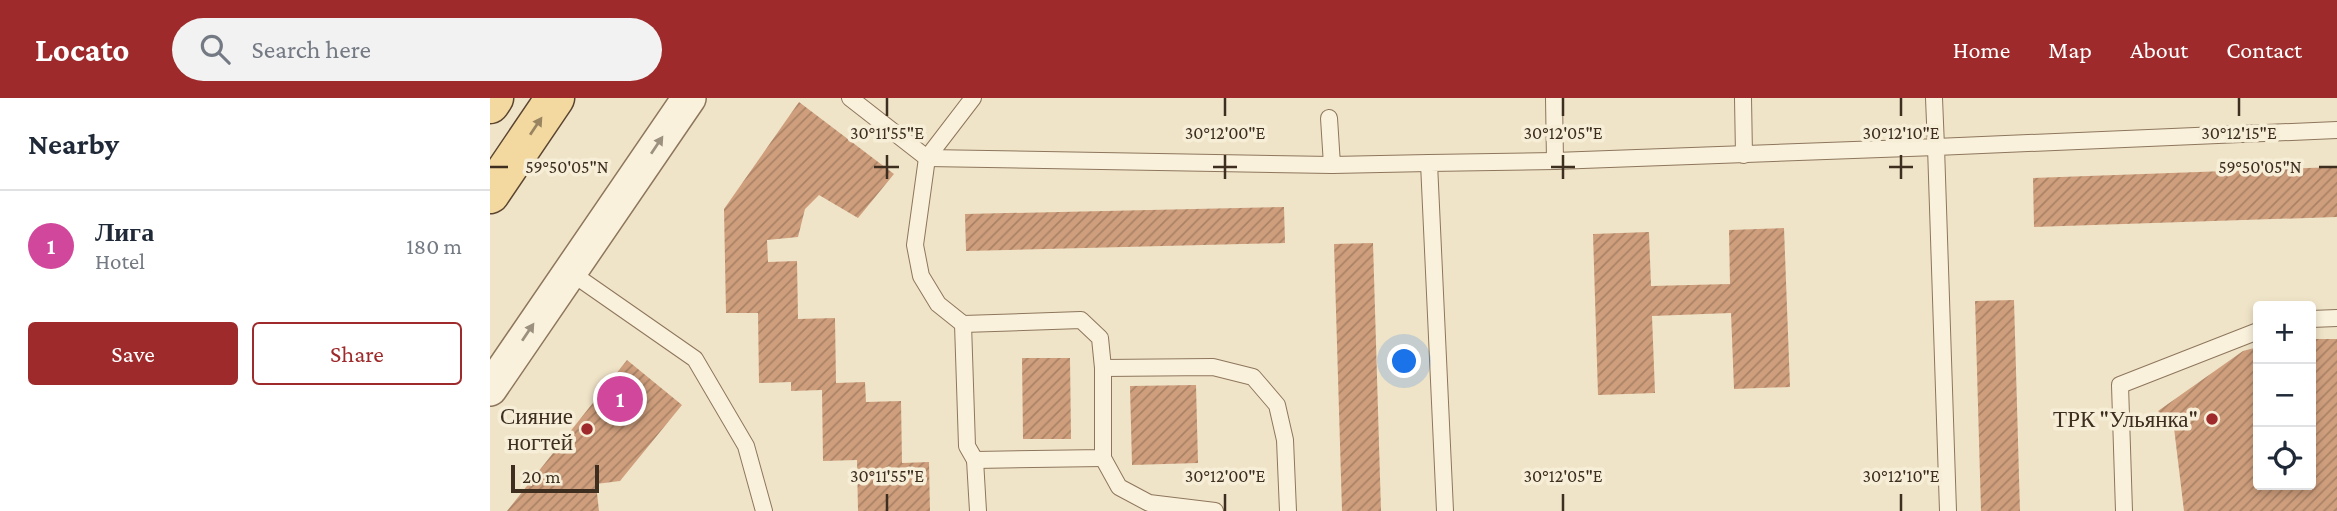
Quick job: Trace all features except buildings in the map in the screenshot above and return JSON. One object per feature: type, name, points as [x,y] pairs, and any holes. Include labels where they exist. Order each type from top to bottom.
[{"type":"main road","points":[[490,104],[494,98]]},
{"type":"main road","points":[[490,194],[555,98]]},
{"type":"street","points":[[490,389],[689,98]]},
{"type":"lane","points":[[850,98],[927,158],[1332,165],[1555,161],[2337,130]]},
{"type":"lane","points":[[972,98],[927,158],[915,245],[921,276],[938,304],[963,324],[1081,320],[1100,338],[1103,368],[1103,458],[1119,487],[1149,502],[1215,511]]},
{"type":"lane","points":[[1553,98],[1555,161]]},
{"type":"lane","points":[[1743,98],[1744,155]]},
{"type":"lane","points":[[1934,98],[1948,511]]},
{"type":"lane","points":[[1329,118],[1332,165]]},
{"type":"lane","points":[[1429,163],[1445,511]]},
{"type":"lane","points":[[569,272],[695,359],[746,446],[764,511]]},
{"type":"lane","points":[[2316,319],[2337,318]]},
{"type":"lane","points":[[963,324],[967,446],[975,460],[978,511]]},
{"type":"lane","points":[[2124,511],[2120,384],[2253,333]]},
{"type":"lane","points":[[1103,368],[1213,367],[1253,377],[1277,405],[1285,440],[1288,511]]},
{"type":"lane","points":[[975,460],[1103,458]]},
{"type":"place","name":"Лига","points":[[620,399]]},
{"type":"place","name":"ТРК \"Ульянка\"","points":[[2212,419]]},
{"type":"place","name":"Сияние ногтей","points":[[587,429]]}]
